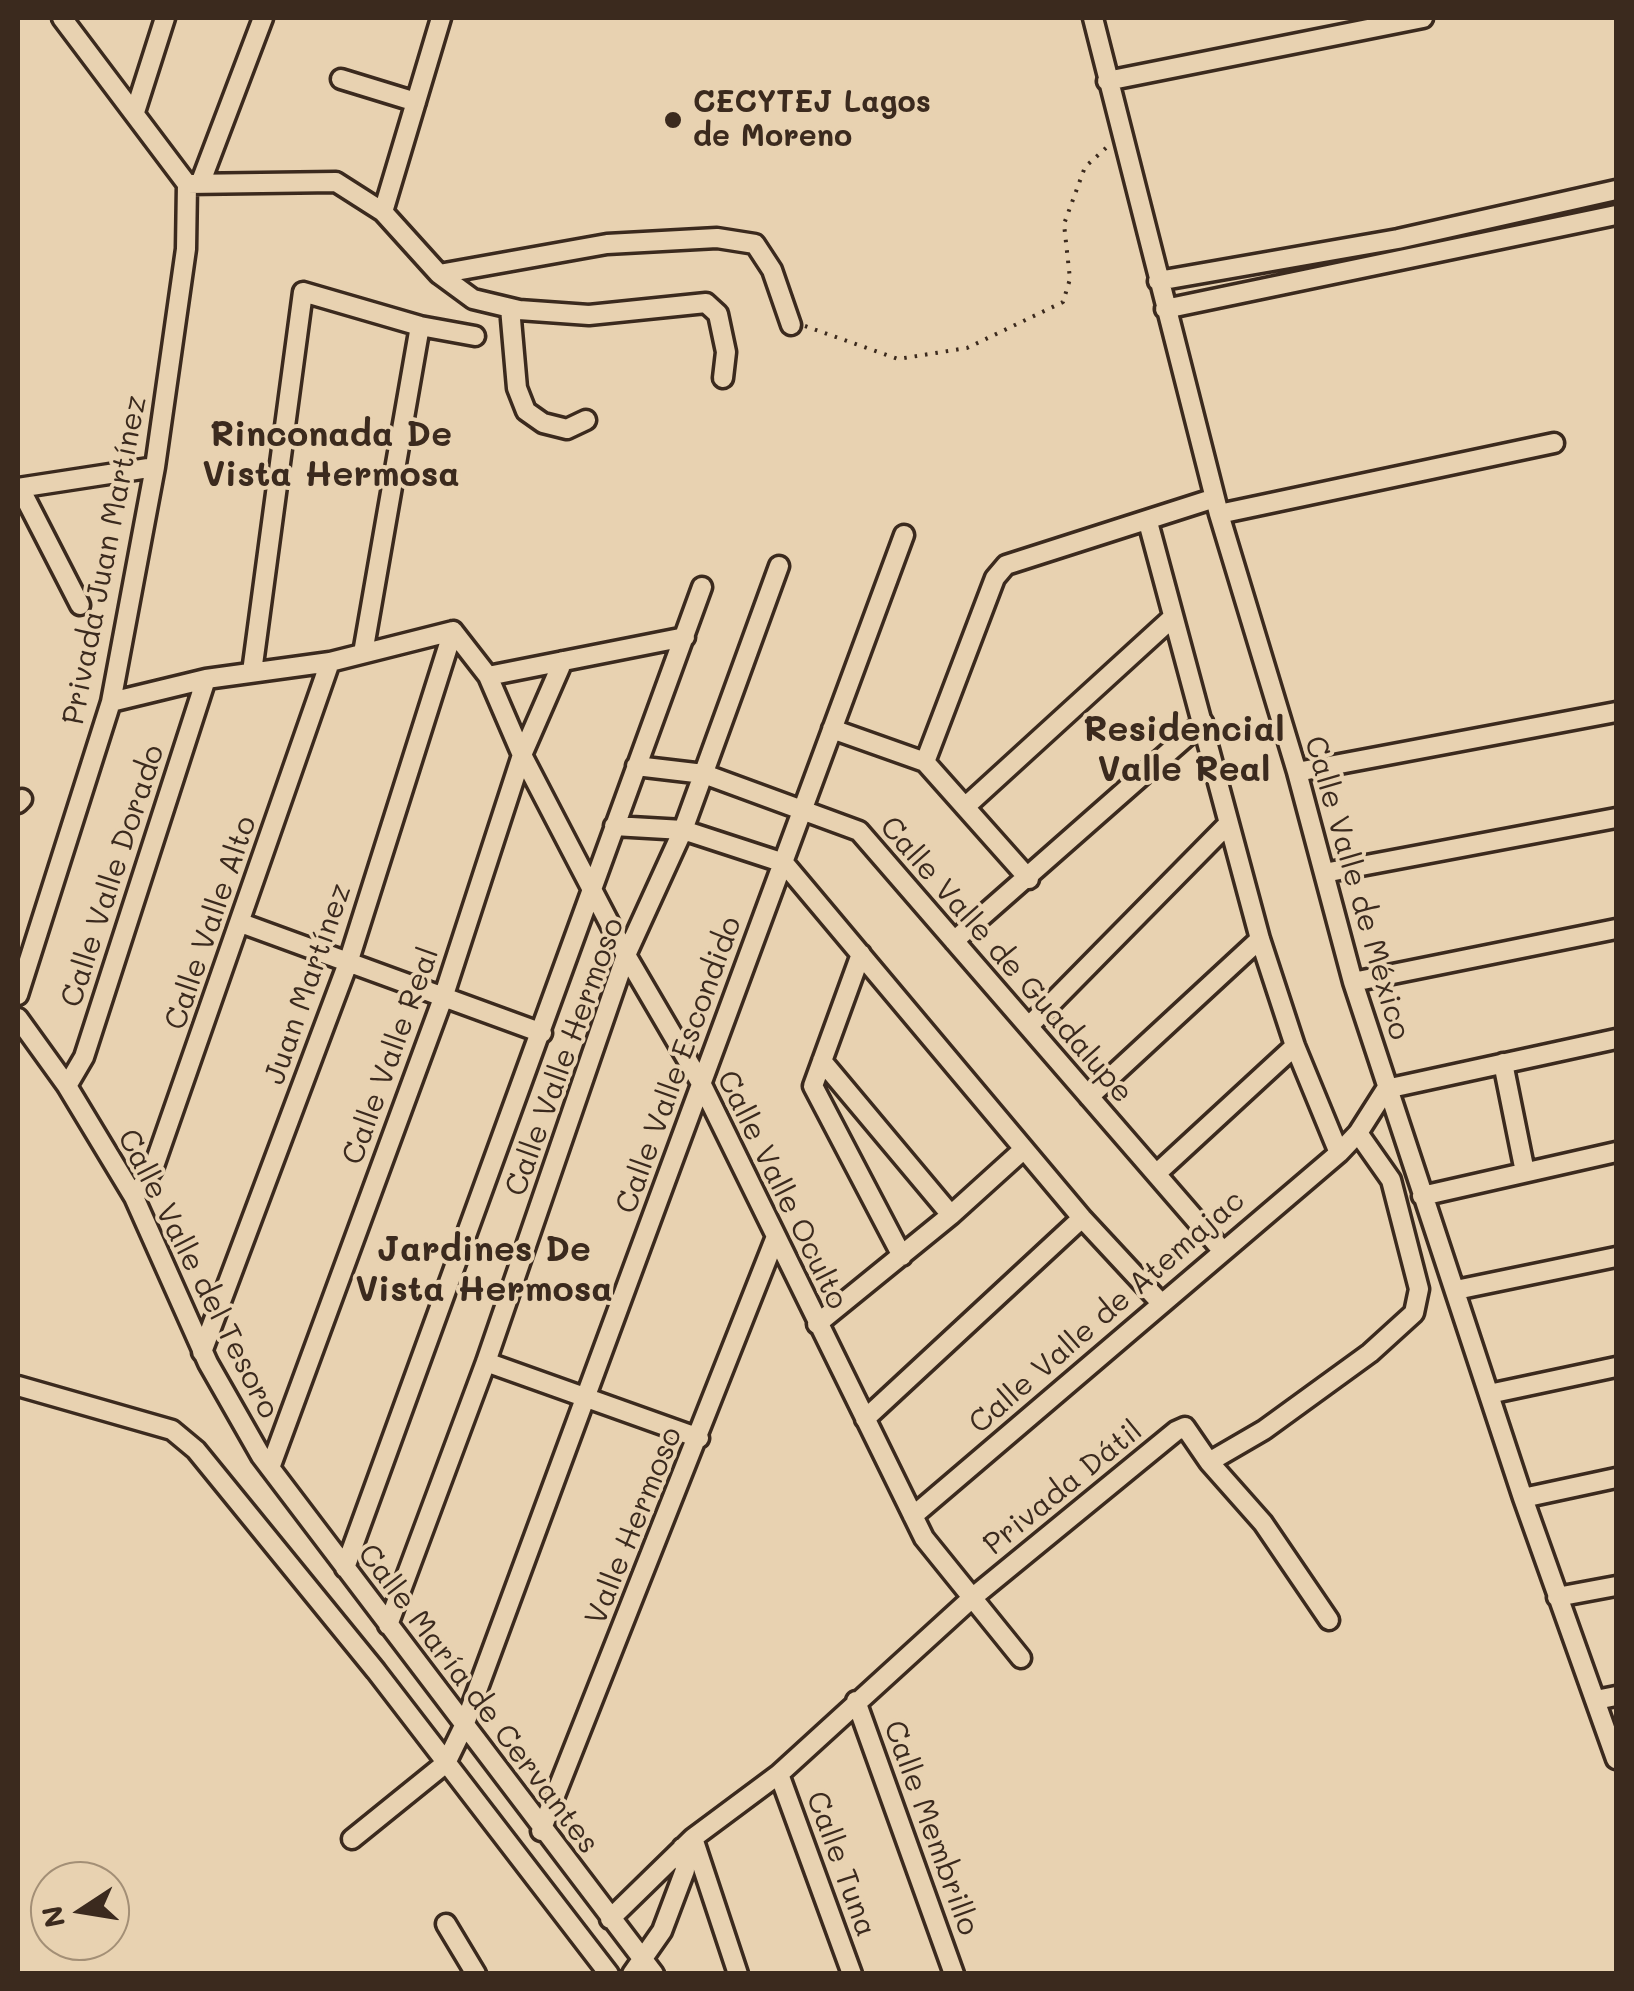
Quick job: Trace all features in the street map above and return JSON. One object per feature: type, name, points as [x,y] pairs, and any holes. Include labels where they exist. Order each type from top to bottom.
[{"type":"street","points":[[62,18],[194,184],[336,182],[384,212],[439,274],[473,300],[589,316],[706,304],[718,314],[726,352],[723,378]]},
{"type":"street","points":[[135,112],[165,18]]},
{"type":"street","name":"Privada Juan Martínez","points":[[18,995],[110,702],[155,467],[194,184],[263,18]]},
{"type":"street","points":[[384,212],[442,18]]},
{"type":"street","name":"Calle Valle de México","points":[[1093,18],[1121,143],[1217,506],[1297,772],[1353,982],[1557,1597],[1616,1760]]},
{"type":"street","points":[[1107,81],[1424,18]]},
{"type":"street","points":[[341,79],[416,102]]},
{"type":"street","points":[[1158,281],[1398,240],[1616,190]]},
{"type":"street","points":[[1165,309],[1616,214]]},
{"type":"street","points":[[1494,217],[1498,240]]},
{"type":"street","points":[[439,274],[607,244],[717,238],[755,244],[772,270],[790,324]]},
{"type":"street","points":[[252,672],[303,292],[420,326],[474,336]]},
{"type":"street","points":[[510,308],[517,388],[526,411],[543,423],[567,429],[586,420]]},
{"type":"street","points":[[364,653],[420,326]]},
{"type":"street","points":[[925,762],[995,578],[1006,565],[1148,522],[1217,506],[1554,443]]},
{"type":"street","points":[[80,605],[19,488],[155,467]]},
{"type":"street","points":[[1148,522],[1171,620],[1204,722],[1260,939],[1295,1046],[1339,1153]]},
{"type":"street","name":"Calle Valle Escondido","points":[[446,1763],[464,1726],[904,536]]},
{"type":"street","name":"Calle Valle Hermoso","points":[[388,1625],[486,1362],[626,955],[683,830],[779,566]]},
{"type":"street","name":"Calle Valle Hermoso","points":[[345,1568],[542,1034],[590,885],[702,587]]},
{"type":"street","points":[[964,807],[1171,620]]},
{"type":"street","points":[[110,702],[206,679],[330,662],[453,631]]},
{"type":"street","name":"Calle Valle Oculto","points":[[453,631],[488,676],[522,755],[626,955],[702,1084],[924,1538],[1021,1658]]},
{"type":"street","name":"Juan Martínez","points":[[202,1352],[348,964],[453,631]]},
{"type":"street","points":[[488,676],[684,637]]},
{"type":"street","name":"Calle Valle Alto","points":[[134,1197],[154,1169],[330,662]]},
{"type":"street","name":"Calle Valle Real","points":[[265,1462],[443,998],[522,755],[563,662]]},
{"type":"street","name":"Calle Valle Dorado","points":[[67,1086],[84,1057],[206,679]]},
{"type":"street","points":[[1297,772],[1616,712]]},
{"type":"street","points":[[954,940],[1029,879],[1204,722]]},
{"type":"street","points":[[832,729],[925,762],[1029,879]]},
{"type":"street","name":"Calle Valle de Guadalupe","points":[[636,766],[704,774],[859,831],[1221,1249]]},
{"type":"street","points":[[1324,873],[1616,818]]},
{"type":"street","points":[[1029,1026],[1228,824]]},
{"type":"street","points":[[614,826],[683,830],[784,863],[1082,1218],[1160,1302]]},
{"type":"street","points":[[240,922],[542,1034]]},
{"type":"street","points":[[1353,982],[1616,929]]},
{"type":"street","points":[[1089,1097],[1260,939]]},
{"type":"street","points":[[861,954],[813,1086],[902,1256]]},
{"type":"street","name":"Calle Valle del Tesoro","points":[[18,1018],[67,1086],[134,1197],[202,1352],[265,1462]]},
{"type":"street","points":[[1386,1089],[1616,1040]]},
{"type":"street","points":[[1156,1174],[1295,1046]]},
{"type":"street","points":[[822,1061],[951,1216]]},
{"type":"street","points":[[1503,1063],[1526,1172]]},
{"type":"street","name":"Calle Valle de Atemajac","points":[[913,1516],[1221,1249],[1339,1153],[1358,1134],[1386,1089]]},
{"type":"street","points":[[1329,1620],[1263,1523],[1208,1462],[1264,1430],[1370,1353],[1419,1304],[1392,1180],[1358,1134]]},
{"type":"street","points":[[817,1324],[951,1216],[1024,1149]]},
{"type":"street","points":[[1422,1196],[1616,1152]]},
{"type":"street","points":[[864,1419],[1082,1218]]},
{"type":"street","name":"Valle Hermoso","points":[[541,1831],[775,1240]]},
{"type":"street","points":[[1456,1290],[1616,1258]]},
{"type":"street","points":[[486,1362],[699,1438]]},
{"type":"street","points":[[1489,1394],[1616,1368]]},
{"type":"street","points":[[18,1386],[172,1430],[196,1450],[376,1670],[609,1974]]},
{"type":"street","name":"Privada Dátil","points":[[610,1919],[688,1843],[779,1774],[972,1598],[1176,1431],[1185,1427],[1208,1462]]},
{"type":"street","name":"Calle María de Cervantes","points":[[265,1462],[610,1919],[643,1970]]},
{"type":"street","points":[[1524,1498],[1616,1478]]},
{"type":"street","points":[[1557,1597],[1616,1586]]},
{"type":"street","points":[[1596,1700],[1616,1696]]},
{"type":"street","name":"Calle Membrillo","points":[[856,1700],[954,1974]]},
{"type":"street","points":[[352,1839],[446,1763]]},
{"type":"street","name":"Calle Tuna","points":[[779,1774],[852,1974]]},
{"type":"street","points":[[643,1970],[685,1870],[688,1843]]},
{"type":"street","points":[[688,1843],[738,1974]]},
{"type":"street","points":[[446,1924],[476,1974]]},
{"type":"path","points":[[790,324],[820,328],[898,359],[966,348],[1019,327],[1063,302],[1070,279],[1064,224],[1086,167],[1107,146],[1121,143]]},
{"type":"place","name":"CECYTEJ Lagos de Moreno","points":[[673,120]]},
{"type":"district","name":"Rinconada De Vista Hermosa","points":[[331,455]]},
{"type":"district","name":"Residencial Valle Real","points":[[1184,750]]},
{"type":"district","name":"Jardines De Vista Hermosa","points":[[484,1270]]}]
